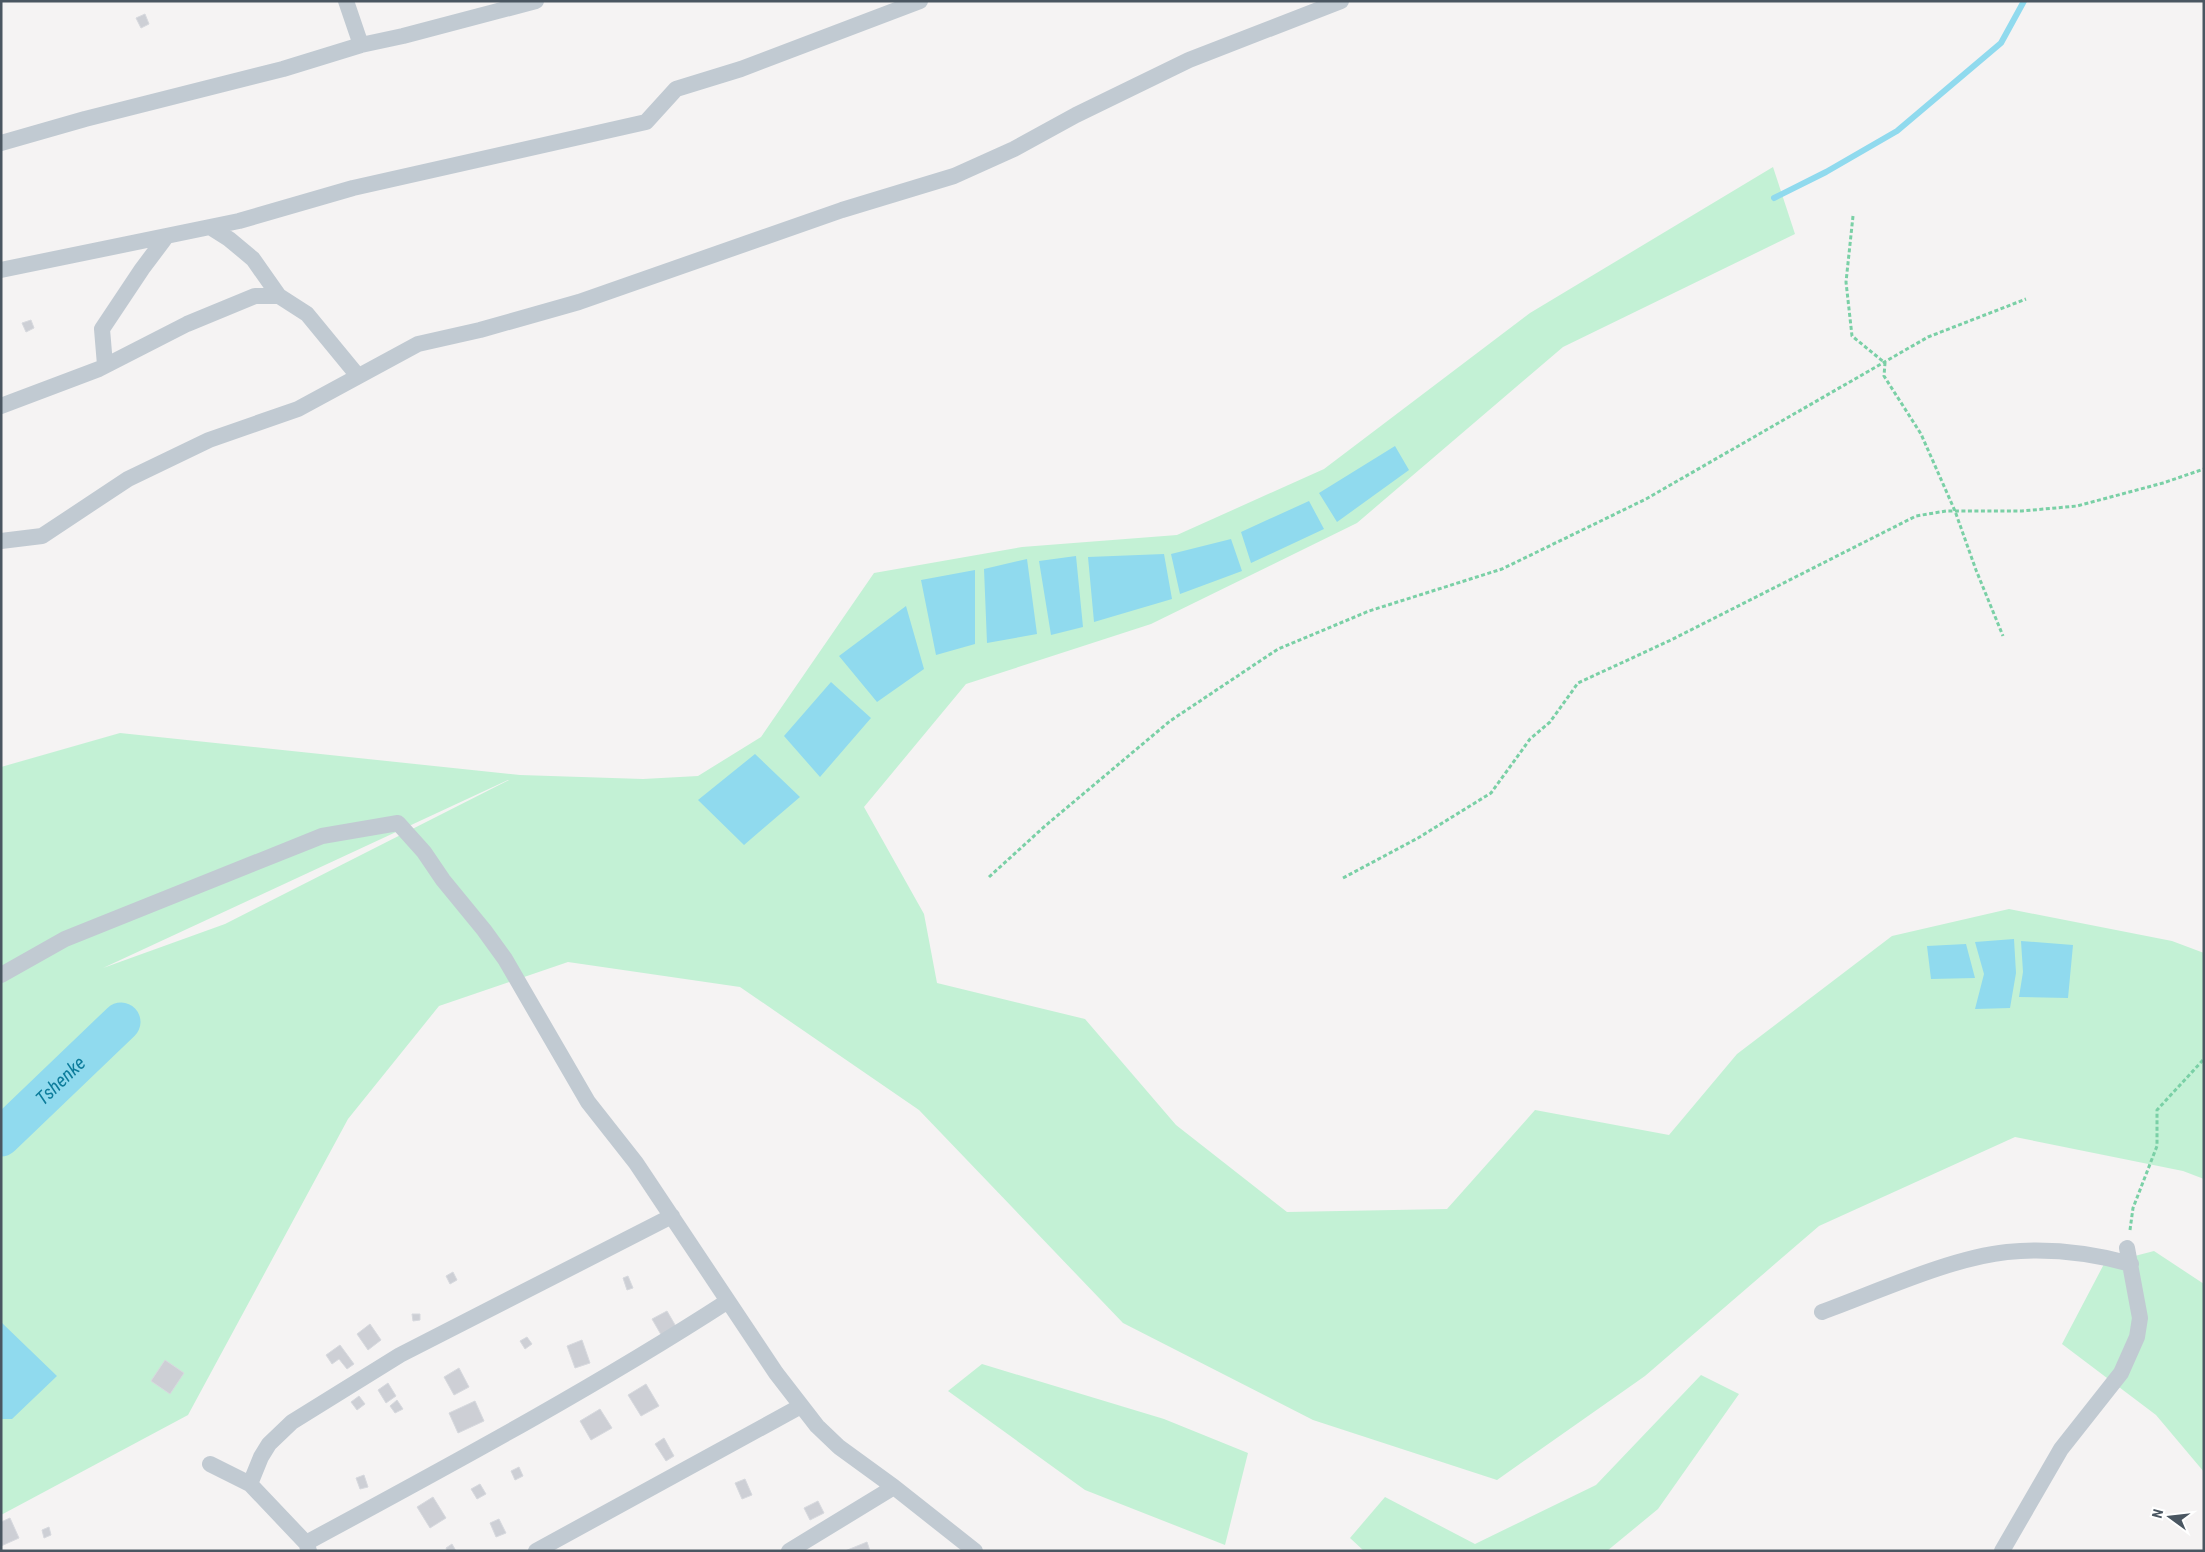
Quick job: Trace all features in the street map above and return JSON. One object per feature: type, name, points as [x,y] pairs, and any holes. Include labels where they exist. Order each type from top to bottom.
[{"type":"street","points":[[346,1],[361,45]]},
{"type":"street","points":[[3,138],[283,69],[361,45],[403,36],[536,1]]},
{"type":"street","points":[[1,270],[239,221],[353,188],[550,142],[646,122],[676,89],[741,69],[920,1]]},
{"type":"street","points":[[1,540],[42,536],[128,479],[210,440],[298,409],[418,344],[480,330],[579,302],[842,210],[954,176],[1014,149],[1076,115],[1189,60],[1341,1]]},
{"type":"street","points":[[210,227],[229,239],[253,259],[279,296],[307,314],[358,376]]},
{"type":"street","points":[[105,365],[102,329],[166,236]]},
{"type":"street","points":[[1,406],[105,365],[187,324],[255,296],[279,296]]},
{"type":"street","points":[[1,975],[65,939],[322,836],[398,823],[424,852],[484,930],[504,959],[588,1102],[636,1163],[776,1373],[801,1406],[817,1426],[839,1447],[894,1487],[975,1551]]},
{"type":"street","points":[[250,1484],[260,1457],[268,1444],[292,1422],[400,1355],[672,1216]]},
{"type":"street","points":[[2002,1551],[2061,1449],[2121,1373],[2129,1356],[2137,1336],[2140,1318],[2127,1248]]},
{"type":"street","points":[[1822,1312],[1935,1270],[2006,1252],[2081,1253],[2102,1256],[2131,1264]]},
{"type":"street","points":[[210,1464],[250,1484],[308,1547],[656,1348],[728,1301]]},
{"type":"street","points":[[536,1551],[801,1406]]},
{"type":"street","points":[[789,1551],[894,1487]]},
{"type":"path","points":[[1852,216],[1846,282],[1852,336],[1885,363]]},
{"type":"path","points":[[989,877],[1045,826],[1170,721],[1278,649],[1369,611],[1502,568],[1646,499],[1928,337],[2026,299]]},
{"type":"path","points":[[1885,363],[1884,376],[1921,434],[1955,511],[1976,570],[2003,636]]},
{"type":"path","points":[[1343,878],[1418,838],[1490,793],[1530,738],[1550,722],[1578,682],[1688,631],[1916,516],[1955,511],[2022,511],[2077,506],[2164,484],[2204,468]]},
{"type":"path","points":[[2127,1248],[2133,1208],[2157,1146],[2157,1110],[2204,1059]]},
{"type":"green space","points":[[1773,167],[1795,234],[1563,347],[1357,523],[1151,624],[966,684],[864,807],[924,914],[937,983],[1085,1019],[1176,1125],[1287,1212],[1447,1209],[1535,1110],[1669,1135],[1737,1054],[1892,936],[2009,909],[2172,941],[2204,953],[2204,1179],[2183,1171],[2015,1137],[1819,1226],[1645,1376],[1497,1480],[1313,1420],[1123,1323],[919,1110],[740,987],[568,962],[439,1006],[348,1119],[188,1415],[1,1515],[1,767],[120,733],[520,775],[643,779],[698,776],[761,737],[874,573],[1022,547],[1177,535],[1324,469],[1530,313]],"holes":[[[509,780],[225,924],[103,968]]]},
{"type":"green space","points":[[2154,1251],[2204,1284],[2204,1472],[2156,1415],[2062,1344],[2104,1264]]},
{"type":"green space","points":[[982,1364],[1164,1419],[1248,1453],[1225,1545],[1085,1490],[948,1391]]},
{"type":"green space","points":[[1701,1375],[1739,1394],[1658,1509],[1607,1551],[1364,1551],[1350,1538],[1385,1497],[1475,1544],[1596,1485]]},
{"type":"water","points":[[1395,446],[1409,470],[1337,522],[1319,493]]},
{"type":"water","points":[[1309,501],[1324,529],[1251,563],[1241,532]]},
{"type":"water","points":[[1231,539],[1242,571],[1180,594],[1171,554]]},
{"type":"water","points":[[1164,554],[1172,599],[1094,622],[1088,557]]},
{"type":"water","points":[[1076,556],[1083,627],[1051,635],[1039,561]]},
{"type":"water","points":[[1027,559],[1037,634],[987,643],[984,569]]},
{"type":"water","points":[[975,570],[975,644],[936,655],[921,580]]},
{"type":"water","points":[[906,606],[924,669],[877,702],[839,656]]},
{"type":"water","points":[[831,682],[871,718],[820,777],[784,736]]},
{"type":"water","points":[[755,754],[800,797],[744,845],[698,800]]},
{"type":"water","points":[[2014,939],[2016,973],[2010,1008],[1975,1009],[1984,974],[1975,942]]},
{"type":"water","points":[[2021,941],[2073,945],[2068,998],[2019,997],[2023,972]]},
{"type":"water","points":[[1966,944],[1975,978],[1931,979],[1927,946]]},
{"type":"water","points":[[1,1322],[57,1376],[12,1419],[1,1419]]},
{"type":"building","points":[[145,14],[149,24],[141,28],[136,18]]},
{"type":"building","points":[[31,320],[34,328],[26,332],[22,323]]},
{"type":"building","points":[[453,1272],[457,1280],[450,1284],[446,1276]]},
{"type":"building","points":[[628,1276],[633,1288],[627,1290],[623,1278]]},
{"type":"building","points":[[667,1311],[678,1330],[663,1338],[652,1319]]},
{"type":"building","points":[[412,1314],[420,1314],[420,1320],[413,1321]]},
{"type":"building","points":[[370,1324],[381,1340],[368,1350],[357,1334]]},
{"type":"building","points":[[527,1337],[532,1344],[525,1349],[520,1341]]},
{"type":"building","points":[[582,1340],[590,1363],[575,1368],[567,1346]]},
{"type":"building","points":[[340,1345],[354,1364],[347,1369],[339,1359],[332,1364],[326,1355]]},
{"type":"building","points":[[165,1360],[184,1373],[170,1394],[151,1381]]},
{"type":"building","points":[[459,1368],[469,1387],[454,1395],[444,1377]]},
{"type":"building","points":[[388,1383],[396,1396],[386,1403],[378,1390]]},
{"type":"building","points":[[646,1384],[659,1406],[641,1416],[628,1395]]},
{"type":"building","points":[[359,1396],[365,1404],[357,1410],[351,1402]]},
{"type":"building","points":[[397,1400],[403,1409],[395,1413],[390,1406]]},
{"type":"building","points":[[475,1401],[484,1421],[458,1433],[449,1413]]},
{"type":"building","points":[[600,1409],[612,1428],[591,1440],[580,1421]]},
{"type":"building","points":[[664,1438],[674,1456],[666,1461],[655,1444]]},
{"type":"building","points":[[519,1467],[523,1476],[515,1480],[511,1471]]},
{"type":"building","points":[[364,1475],[368,1487],[360,1489],[356,1478]]},
{"type":"building","points":[[745,1479],[752,1495],[742,1499],[735,1483]]},
{"type":"building","points":[[480,1484],[486,1494],[477,1499],[471,1489]]},
{"type":"building","points":[[433,1497],[446,1518],[430,1528],[417,1507]]},
{"type":"building","points":[[818,1501],[824,1513],[810,1520],[804,1508]]},
{"type":"building","points":[[10,1518],[19,1538],[1,1546],[1,1522]]},
{"type":"building","points":[[499,1519],[506,1533],[496,1537],[490,1523]]},
{"type":"building","points":[[49,1527],[51,1535],[44,1538],[42,1530]]},
{"type":"building","points":[[867,1542],[870,1551],[845,1551]]},
{"type":"building","points":[[452,1544],[456,1551],[447,1551],[446,1548]]},
{"type":"waterway","points":[[1774,198],[1826,172],[1897,131],[2001,43],[2024,1]]},
{"type":"waterway","name":"Tshenke","points":[[1,1137],[121,1022]]}]
